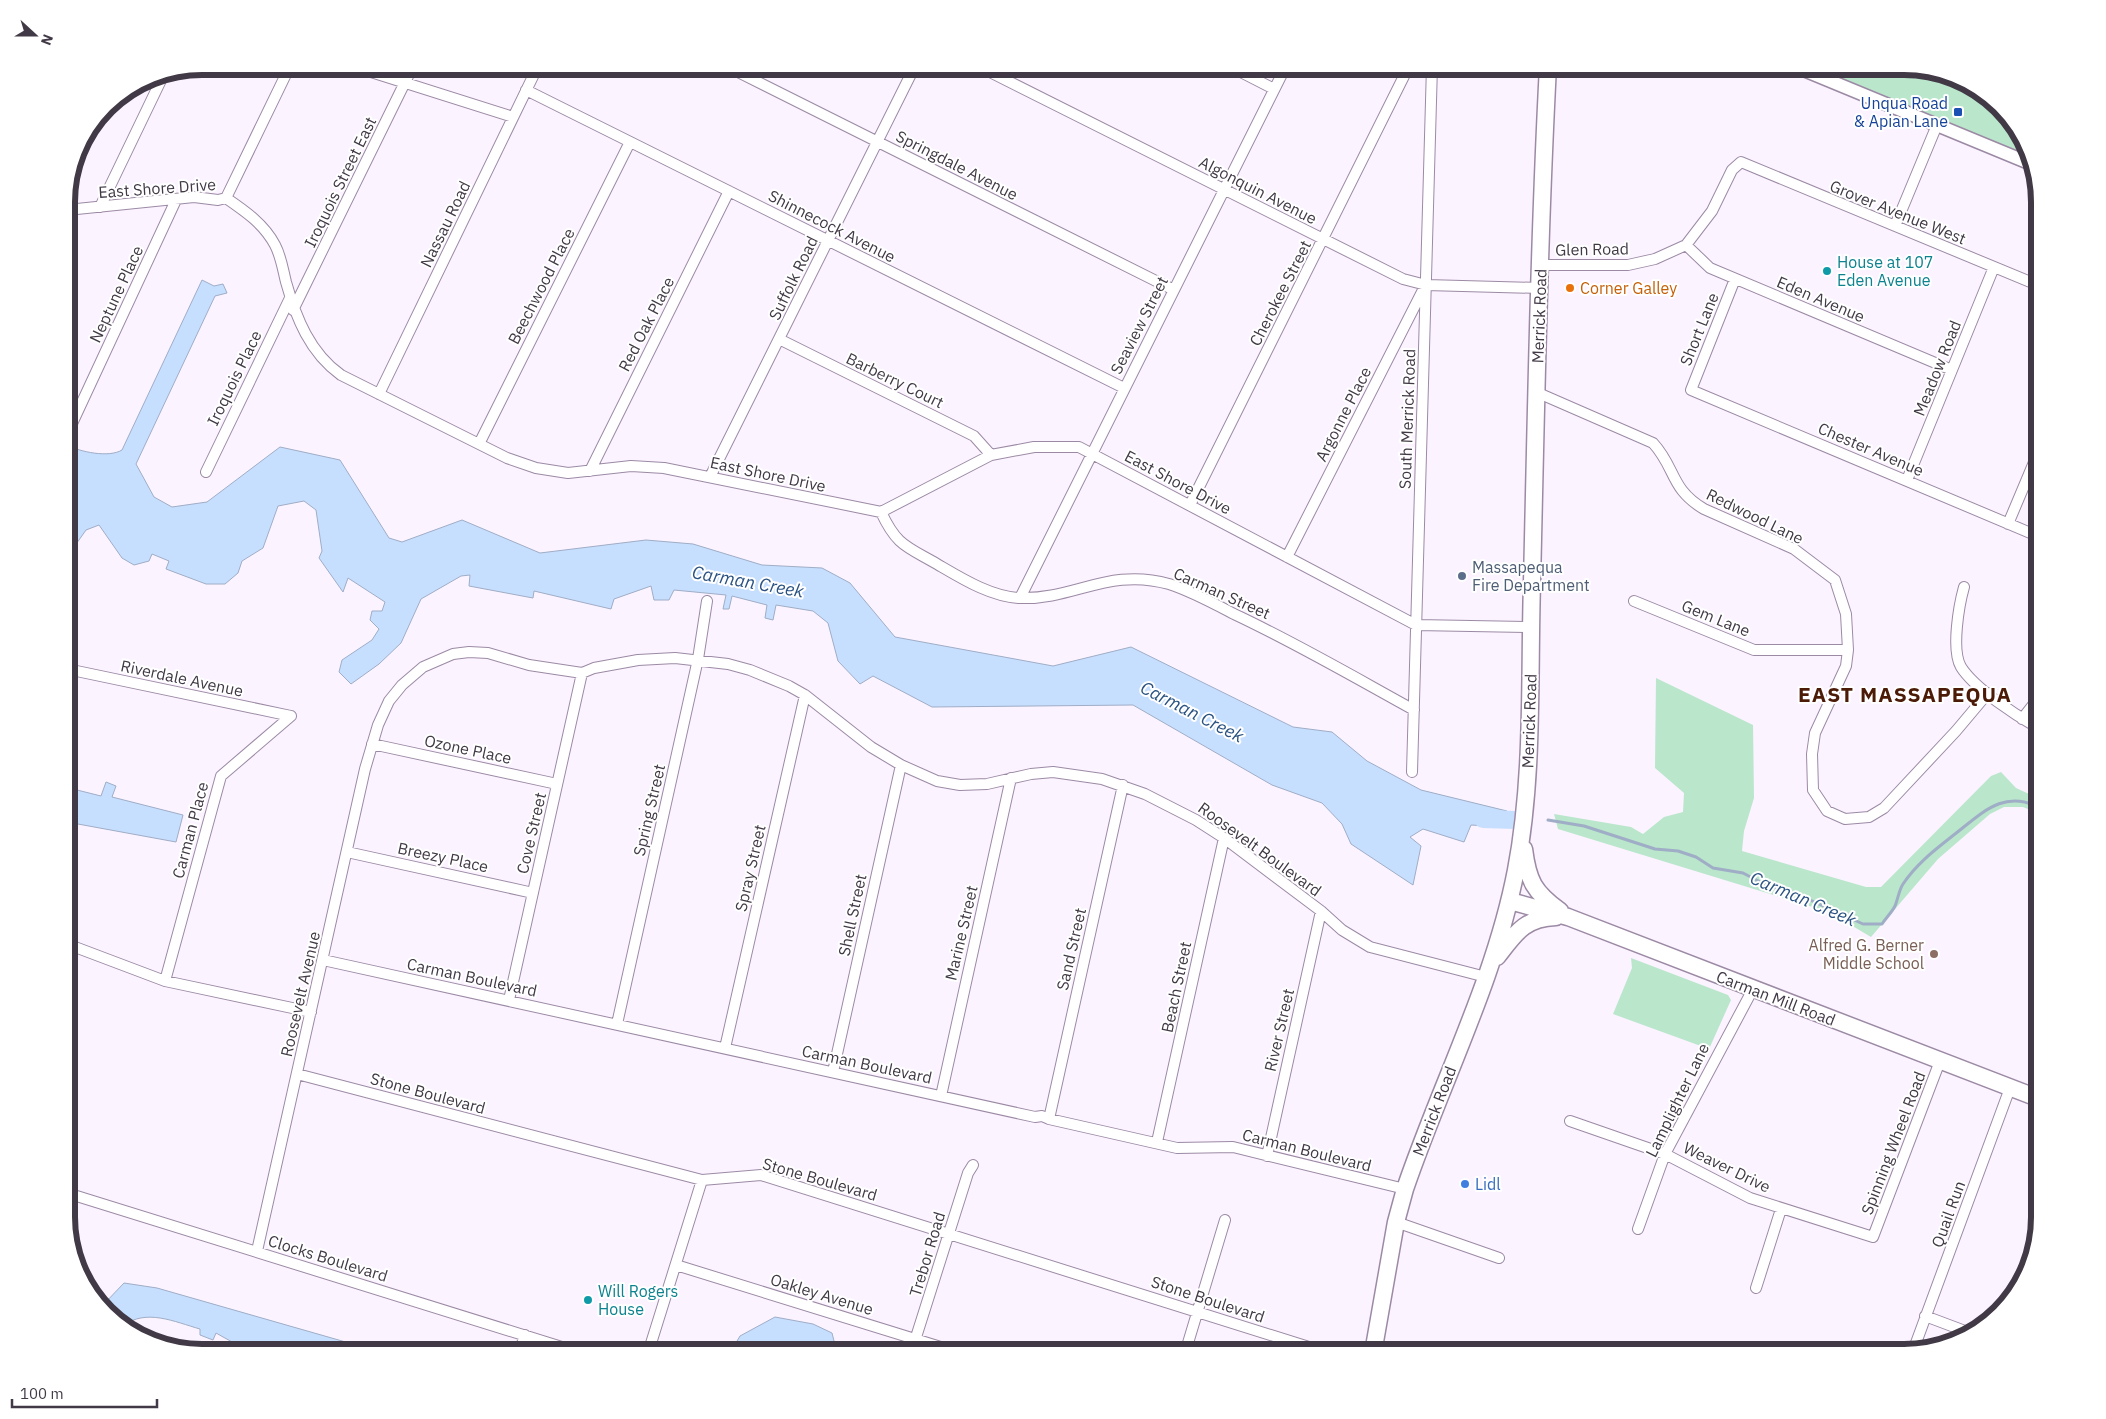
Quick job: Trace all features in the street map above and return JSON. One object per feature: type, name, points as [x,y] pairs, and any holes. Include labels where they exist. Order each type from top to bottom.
[{"type":"main road","name":"Merrick Road","points":[[1375,1344],[1396,1222],[1405,1189],[1488,971],[1510,901],[1522,838],[1526,792],[1539,288],[1548,75]]},
{"type":"main road","points":[[1522,838],[1532,884],[1541,897],[1568,917]]},
{"type":"main road","name":"Carman Mill Road","points":[[1510,901],[1568,917],[2031,1096]]},
{"type":"main road","points":[[1488,971],[1514,934],[1530,921],[1543,917],[1568,917]]},
{"type":"street","points":[[226,198],[286,75]]},
{"type":"street","points":[[380,75],[513,117]]},
{"type":"street","name":"Iroquois Street East","points":[[294,310],[409,75]]},
{"type":"street","name":"Nassau Road","points":[[379,394],[534,75]]},
{"type":"street","name":"Springdale Avenue","points":[[744,75],[1174,290]]},
{"type":"street","name":"Suffolk Road","points":[[710,477],[911,75]]},
{"type":"street","name":"Algonquin Avenue","points":[[996,75],[1403,279],[1426,285],[1539,288]]},
{"type":"street","points":[[1247,75],[1274,89]]},
{"type":"street","name":"Seaview Street","points":[[1020,598],[1281,75]]},
{"type":"street","name":"Cherokee Street","points":[[1190,506],[1405,75]]},
{"type":"street","name":"South Merrick Road","points":[[1412,772],[1432,75]]},
{"type":"street","points":[[1816,75],[2024,161]]},
{"type":"street","points":[[100,206],[160,82]]},
{"type":"street","name":"Shinnecock Avenue","points":[[526,90],[1124,388]]},
{"type":"street","points":[[1895,226],[1937,125]]},
{"type":"street","name":"Beechwood Place","points":[[479,444],[630,142]]},
{"type":"street","name":"Glen Road","points":[[1540,265],[1628,266],[1655,259],[1686,245],[1712,211],[1735,165],[1746,163]]},
{"type":"street","name":"Grover Avenue West","points":[[1746,163],[2031,282]]},
{"type":"street","name":"Red Oak Place","points":[[590,471],[729,191]]},
{"type":"street","name":"East Shore Drive","points":[[75,209],[194,197],[218,200],[226,198],[267,231],[276,246],[294,310],[316,353],[328,366],[341,375],[507,458],[536,468],[568,473],[642,466],[710,477],[881,512],[991,455],[1034,447],[1079,447],[1416,625],[1531,627]]},
{"type":"street","name":"Neptune Place","points":[[75,417],[176,200]]},
{"type":"street","name":"Eden Avenue","points":[[1686,245],[1701,262],[1735,279],[1952,370]]},
{"type":"street","name":"Meadow Road","points":[[1908,480],[1994,267]]},
{"type":"street","name":"Short Lane","points":[[1691,390],[1735,279]]},
{"type":"street","name":"Argonne Place","points":[[1287,557],[1426,285]]},
{"type":"street","name":"Iroquois Place","points":[[206,472],[290,298]]},
{"type":"street","name":"Barberry Court","points":[[779,339],[974,436],[991,455]]},
{"type":"street","name":"Chester Avenue","points":[[1691,390],[2031,533]]},
{"type":"street","name":"Redwood Lane","points":[[1536,392],[1653,442],[1663,454],[1677,485],[1690,500],[1704,509],[1794,549],[1835,580],[1846,614],[1848,650],[1846,666],[1815,733],[1812,754],[1813,790],[1828,811],[1845,819],[1869,817],[1884,808],[1956,731],[1988,693]]},
{"type":"street","points":[[2008,524],[2031,469]]},
{"type":"street","name":"Carman Street","points":[[881,512],[891,534],[900,543],[962,579],[992,591],[1020,598],[1057,594],[1118,579],[1146,579],[1169,584],[1270,631],[1414,710]]},
{"type":"street","points":[[1964,587],[1959,606],[1957,650],[1961,666],[1988,693],[2031,724]]},
{"type":"street","name":"Spring Street","points":[[617,1024],[698,659],[707,601]]},
{"type":"street","name":"Gem Lane","points":[[1634,601],[1754,650],[1848,650]]},
{"type":"street","name":"Roosevelt Boulevard","points":[[372,744],[382,714],[402,685],[423,667],[453,654],[470,652],[488,653],[529,665],[582,673],[594,668],[638,660],[698,659],[750,670],[805,695],[854,736],[901,765],[937,781],[960,785],[987,784],[1031,774],[1061,772],[1085,775],[1123,785],[1168,804],[1224,838],[1321,911],[1342,930],[1370,947],[1488,971]]},
{"type":"street","name":"Riverdale Avenue","points":[[75,671],[291,716]]},
{"type":"street","name":"Cove Street","points":[[509,1000],[582,673]]},
{"type":"street","name":"Spray Street","points":[[725,1048],[805,695]]},
{"type":"street","points":[[2022,719],[2031,708]]},
{"type":"street","name":"Carman Place","points":[[165,981],[221,776],[291,716]]},
{"type":"street","name":"Ozone Place","points":[[372,744],[557,784]]},
{"type":"street","name":"Roosevelt Avenue","points":[[257,1251],[372,744]]},
{"type":"street","name":"Shell Street","points":[[833,1072],[901,765]]},
{"type":"street","name":"Marine Street","points":[[940,1096],[1011,778]]},
{"type":"street","name":"Sand Street","points":[[1049,1120],[1123,785]]},
{"type":"street","name":"Beach Street","points":[[1157,1142],[1224,838]]},
{"type":"street","name":"Breezy Place","points":[[347,852],[533,893]]},
{"type":"street","name":"River Street","points":[[1267,1156],[1321,911]]},
{"type":"street","points":[[75,947],[165,981],[311,1012]]},
{"type":"street","name":"Carman Boulevard","points":[[323,960],[1035,1117],[1042,1116],[1049,1120],[1157,1142],[1177,1148],[1233,1147],[1405,1189]]},
{"type":"street","name":"Lamplighter Lane","points":[[1638,1229],[1665,1154],[1753,989]]},
{"type":"street","name":"Spinning Wheel Road","points":[[1873,1237],[1940,1061]]},
{"type":"street","name":"Stone Boulevard","points":[[297,1074],[702,1180],[761,1175],[1300,1344]]},
{"type":"street","name":"Quail Run","points":[[1916,1343],[2010,1088]]},
{"type":"street","name":"Weaver Drive","points":[[1570,1121],[1665,1154],[1750,1198],[1873,1237]]},
{"type":"street","name":"Trebor Road","points":[[914,1344],[968,1173],[973,1165]]},
{"type":"street","points":[[651,1344],[702,1180]]},
{"type":"street","name":"Clocks Boulevard","points":[[75,1196],[553,1344]]},
{"type":"street","points":[[1756,1288],[1781,1209]]},
{"type":"street","points":[[1188,1344],[1225,1220]]},
{"type":"street","points":[[1396,1222],[1499,1258]]},
{"type":"street","name":"Oakley Avenue","points":[[676,1265],[932,1344]]},
{"type":"street","points":[[1926,1316],[1962,1330]]},
{"type":"street","points":[[522,1344],[525,1335]]},
{"type":"green space","points":[[1826,75],[1921,76],[1953,85],[1975,96],[2000,118],[2014,138],[2022,156]]},
{"type":"green space","points":[[1656,678],[1753,725],[1754,798],[1744,831],[1742,851],[1866,887],[1881,887],[1991,776],[2001,772],[2016,788],[2031,795],[2031,810],[2023,807],[2004,807],[1990,814],[1938,859],[1871,937],[1829,912],[1558,829],[1554,814],[1631,827],[1643,834],[1664,817],[1683,812],[1684,793],[1655,768]]},
{"type":"green space","points":[[1631,958],[1728,995],[1731,1000],[1709,1049],[1613,1014],[1632,968]]},
{"type":"water","points":[[202,280],[214,286],[223,284],[227,293],[215,296],[136,464],[154,497],[172,507],[207,502],[280,447],[340,460],[389,538],[402,542],[462,520],[540,553],[646,540],[693,544],[762,565],[822,568],[850,583],[895,637],[1053,666],[1131,647],[1293,727],[1332,732],[1367,761],[1421,790],[1507,811],[1504,827],[1471,825],[1464,842],[1423,829],[1410,837],[1421,846],[1413,885],[1351,844],[1342,824],[1322,803],[1272,785],[1133,705],[932,707],[873,676],[860,684],[838,661],[828,623],[813,611],[776,605],[773,620],[765,618],[767,605],[732,596],[729,609],[723,609],[726,595],[674,590],[669,600],[654,600],[651,586],[614,599],[611,609],[534,591],[533,598],[469,586],[470,575],[461,576],[421,599],[401,643],[379,664],[351,684],[339,672],[342,660],[372,640],[379,629],[370,620],[372,611],[382,611],[385,602],[348,578],[343,592],[319,558],[322,551],[316,510],[304,501],[278,506],[263,548],[242,561],[238,573],[225,584],[206,584],[166,569],[169,561],[152,554],[149,561],[134,565],[122,558],[99,525],[86,530],[75,546],[75,448],[102,454],[110,454],[122,450]]},
{"type":"water","points":[[106,782],[116,786],[112,797],[183,815],[176,842],[75,823],[75,790],[101,796]]},
{"type":"water","points":[[124,1283],[157,1288],[353,1344],[236,1344],[216,1333],[213,1340],[200,1335],[200,1329],[171,1320],[151,1317],[130,1322],[106,1301]]},
{"type":"water","points":[[775,1317],[813,1324],[832,1333],[835,1344],[735,1344],[740,1336]]},
{"type":"waterway","name":"Carman Creek","points":[[1548,820],[1584,826],[1655,849],[1678,851],[1696,857],[1713,868],[1743,873],[1766,885],[1799,895],[1863,924],[1882,924],[1895,906],[1903,884],[1914,869],[1934,851],[1974,819],[1994,806],[2004,802],[2015,801],[2031,805]]},
{"type":"waterway","name":"Carman Creek","points":[[1483,819],[1515,820]]},
{"type":"place","name":"Unqua Road & Apian Lane","points":[[1958,112]]},
{"type":"place","name":"House at 107 Eden Avenue","points":[[1827,271]]},
{"type":"place","name":"Corner Galley","points":[[1570,288]]},
{"type":"place","name":"Massapequa Fire Department","points":[[1462,576]]},
{"type":"place","name":"Alfred G. Berner Middle School","points":[[1934,954]]},
{"type":"place","name":"Lidl","points":[[1465,1184]]},
{"type":"place","name":"Will Rogers House","points":[[588,1300]]},
{"type":"district","name":"EAST MASSAPEQUA","points":[[1905,695]]}]
